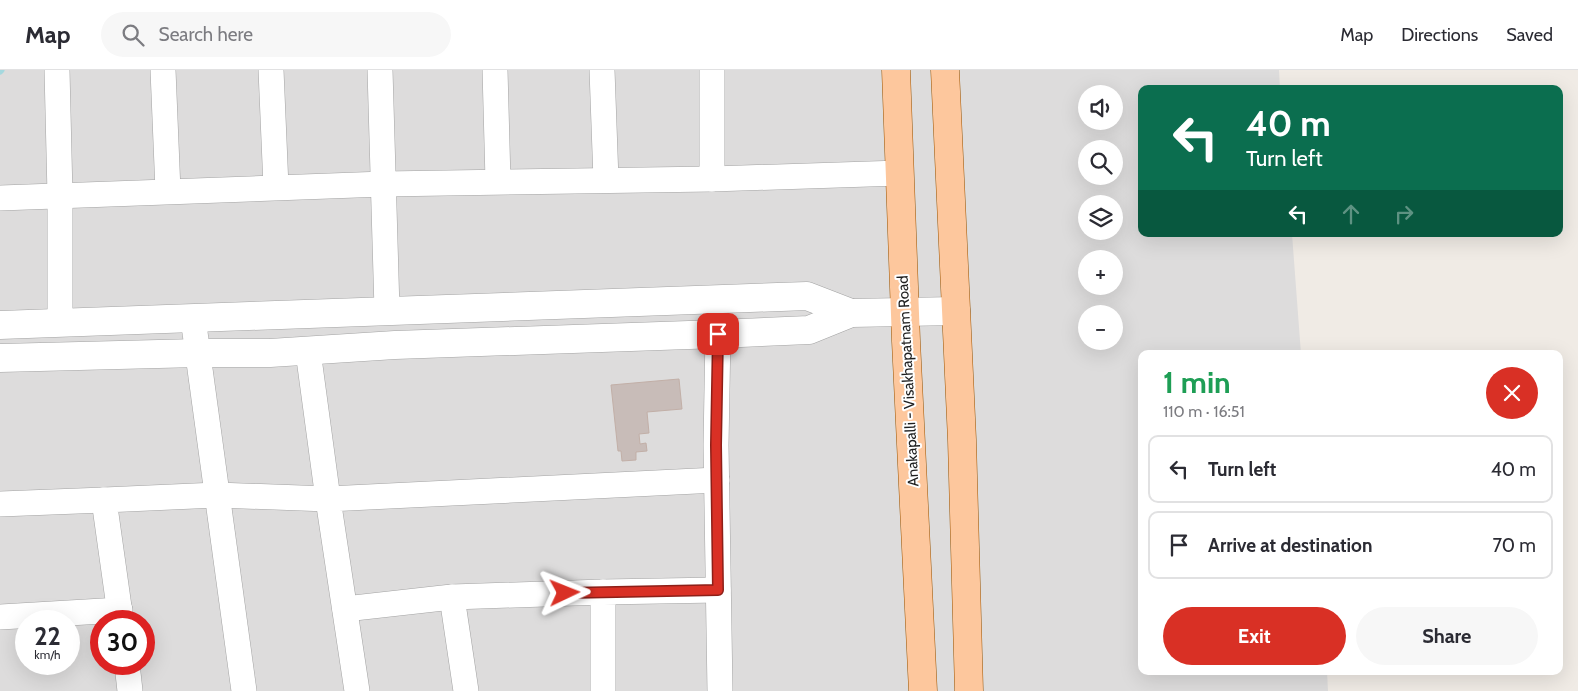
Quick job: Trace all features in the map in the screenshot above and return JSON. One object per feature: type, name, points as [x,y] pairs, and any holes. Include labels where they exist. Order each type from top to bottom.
[{"type":"main road","name":"Anakapalli - Visakhapatnam Road","points":[[896,70],[905,312],[923,691]]},
{"type":"main road","points":[[945,70],[962,440],[969,691]]},
{"type":"street","points":[[57,70],[60,195],[60,323]]},
{"type":"street","points":[[163,70],[168,191]]},
{"type":"street","points":[[271,70],[276,187]]},
{"type":"street","points":[[380,70],[387,310]]},
{"type":"street","points":[[495,70],[498,182]]},
{"type":"street","points":[[602,70],[606,180]]},
{"type":"street","points":[[712,70],[712,178]]},
{"type":"street","points":[[0,198],[276,187],[900,173]]},
{"type":"street","points":[[0,325],[807,296],[851,312],[956,311]]},
{"type":"street","points":[[0,358],[270,353],[395,345],[809,330],[851,312]]},
{"type":"street","points":[[193,318],[244,691]]},
{"type":"street","points":[[718,334],[716,480],[720,691]]},
{"type":"street","points":[[308,351],[328,499],[358,691]]},
{"type":"street","points":[[0,504],[217,495],[328,499],[716,480]]},
{"type":"street","points":[[104,500],[119,610]]},
{"type":"street","points":[[346,609],[452,597],[718,590]]},
{"type":"street","points":[[603,592],[603,691]]},
{"type":"street","points":[[452,597],[466,691]]},
{"type":"street","points":[[0,617],[90,616]]},
{"type":"street","points":[[128,675],[130,691]]},
{"type":"shaded area","points":[[0,70],[1279,70],[1280,85],[1138,85],[1138,237],[1292,237],[1301,350],[1138,350],[1138,675],[1327,675],[1328,691],[0,691]]},
{"type":"building","points":[[679,379],[682,409],[647,412],[649,433],[639,434],[640,444],[646,443],[647,451],[636,452],[636,460],[622,461],[621,451],[618,451],[611,385]]},
{"type":"route","points":[[565,593],[718,590],[716,445],[718,334]]}]
